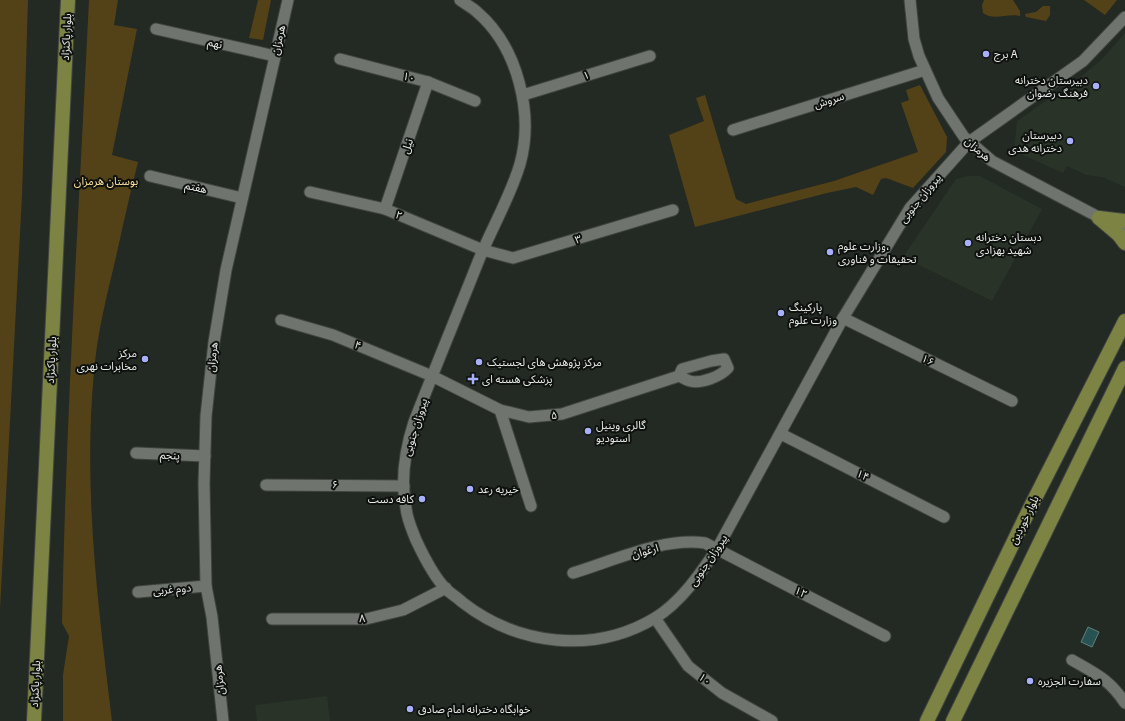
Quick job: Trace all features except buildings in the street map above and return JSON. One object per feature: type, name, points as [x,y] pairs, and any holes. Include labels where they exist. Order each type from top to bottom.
[{"type":"main road","name":"بلوار پاکنژاد","points":[[34,721],[68,0]]},
{"type":"main road","points":[[1099,218],[1125,221]]},
{"type":"main road","points":[[1099,218],[1119,235],[1125,244]]},
{"type":"main road","name":"بلوار خوردین","points":[[927,721],[1029,510],[1125,321]]},
{"type":"main road","points":[[953,721],[1125,368]]},
{"type":"street","name":"هرمزان","points":[[223,721],[212,617],[206,586],[206,416],[214,342],[226,270],[288,0]]},
{"type":"street","name":"پیروزان جنوبی","points":[[460,0],[478,12],[499,38],[514,66],[523,95],[526,134],[520,165],[483,250],[432,376],[406,447],[404,465],[406,509],[412,530],[422,553],[446,588],[474,611],[511,630],[547,640],[568,642],[589,640],[623,633],[655,618],[684,594],[702,572],[717,549],[843,318],[910,208],[969,142],[1083,61],[1125,17]]},
{"type":"street","name":"هرمزان","points":[[910,0],[914,39],[925,70],[950,116],[969,142],[992,161],[1125,231]]},
{"type":"street","name":"نهم","points":[[156,29],[275,56]]},
{"type":"street","name":"۱","points":[[523,95],[650,56]]},
{"type":"street","name":"۱۰","points":[[340,59],[428,82],[475,100]]},
{"type":"street","name":"سروش","points":[[733,130],[925,70]]},
{"type":"street","name":"نیل","points":[[385,209],[428,82]]},
{"type":"street","name":"هفتم","points":[[150,176],[242,198]]},
{"type":"street","name":"۲","points":[[310,192],[385,209],[483,250]]},
{"type":"street","name":"۳","points":[[483,250],[505,257],[522,257],[673,210]]},
{"type":"street","name":"۱۶","points":[[843,318],[1012,401]]},
{"type":"street","name":"۴","points":[[281,320],[333,335],[432,376]]},
{"type":"street","name":"۵","points":[[432,376],[500,410],[529,417],[562,414],[679,376]]},
{"type":"street","points":[[500,410],[531,506]]},
{"type":"street","name":"۱۴","points":[[781,434],[944,516]]},
{"type":"street","name":"پنجم","points":[[136,453],[205,456]]},
{"type":"street","name":"۶","points":[[266,485],[404,486]]},
{"type":"street","name":"ارغوان","points":[[573,573],[654,548],[676,543],[705,543],[717,549]]},
{"type":"street","name":"۱۲","points":[[717,549],[885,636]]},
{"type":"street","name":"دوم غربی","points":[[138,592],[206,586]]},
{"type":"street","name":"۸","points":[[272,619],[366,619],[403,610],[446,588]]},
{"type":"street","name":"۱۰","points":[[655,618],[688,666],[722,693],[772,721]]},
{"type":"street","points":[[1072,660],[1104,678],[1116,690],[1125,703]]},
{"type":"shaded area","name":"دبیرستان دخترانه هدی","points":[[1125,33],[1125,187],[1102,177],[1086,175],[1067,166],[1063,173],[1014,151],[1017,121],[1083,75],[1102,59]]},
{"type":"shaded area","name":"دبستان دخترانه شهید بهزادی","points":[[968,176],[980,176],[1042,209],[992,301],[903,257],[956,179]]},
{"type":"shaded area","points":[[327,696],[330,721],[257,721],[255,705]]},
{"type":"green space","points":[[0,0],[28,0],[22,196],[0,609]]},
{"type":"green space","name":"بوستان هرمزان","points":[[89,0],[118,0],[114,25],[137,29],[112,155],[138,162],[100,328],[95,357],[91,416],[90,460],[94,547],[97,590],[112,721],[63,721],[63,675],[69,636],[62,623],[66,467]]},
{"type":"green space","points":[[258,0],[271,0],[263,40],[249,38]]},
{"type":"green space","points":[[984,0],[1013,0],[1020,11],[1020,16],[1010,15],[996,17],[987,15],[983,13],[982,5]]},
{"type":"green space","points":[[1084,0],[1117,0],[1105,15]]},
{"type":"green space","points":[[1043,6],[1050,6],[1050,15],[1046,21],[1026,17],[1025,14],[1036,12]]},
{"type":"green space","points":[[920,85],[947,137],[946,152],[913,188],[886,178],[881,179],[873,195],[856,187],[695,227],[669,135],[704,121],[696,98],[705,95],[736,199],[746,204],[834,181],[918,152],[901,103],[909,100],[906,90]]},
{"type":"water","points":[[1088,627],[1099,632],[1092,647],[1081,642]]},
{"type":"place","name":"برج A","points":[[986,54]]},
{"type":"place","name":"دبیرستان دخترانه فرهنگ رضوان","points":[[1096,86]]},
{"type":"place","name":"دبیرستان دخترانه هدی","points":[[1070,141]]},
{"type":"place","name":"دبستان دخترانه شهید بهزادی","points":[[968,243]]},
{"type":"place","name":"وزارت علوم، تحقیقات و فناوری","points":[[830,252]]},
{"type":"place","name":"پارکینگ وزارت علوم","points":[[781,313]]},
{"type":"place","name":"مرکز مخابرات نهری","points":[[145,359]]},
{"type":"place","name":"مرکز پژوهش های لجستیک","points":[[479,362]]},
{"type":"place","name":"پزشکی هسته ای","points":[[473,379]]},
{"type":"place","name":"گالری وینیل استودیو","points":[[588,431]]},
{"type":"place","name":"خیریه رعد","points":[[470,489]]},
{"type":"place","name":"کافه دست","points":[[422,499]]},
{"type":"place","name":"سفارت الجزیره","points":[[1030,681]]},
{"type":"place","name":"خوابگاه دخترانه امام صادق","points":[[410,709]]}]
